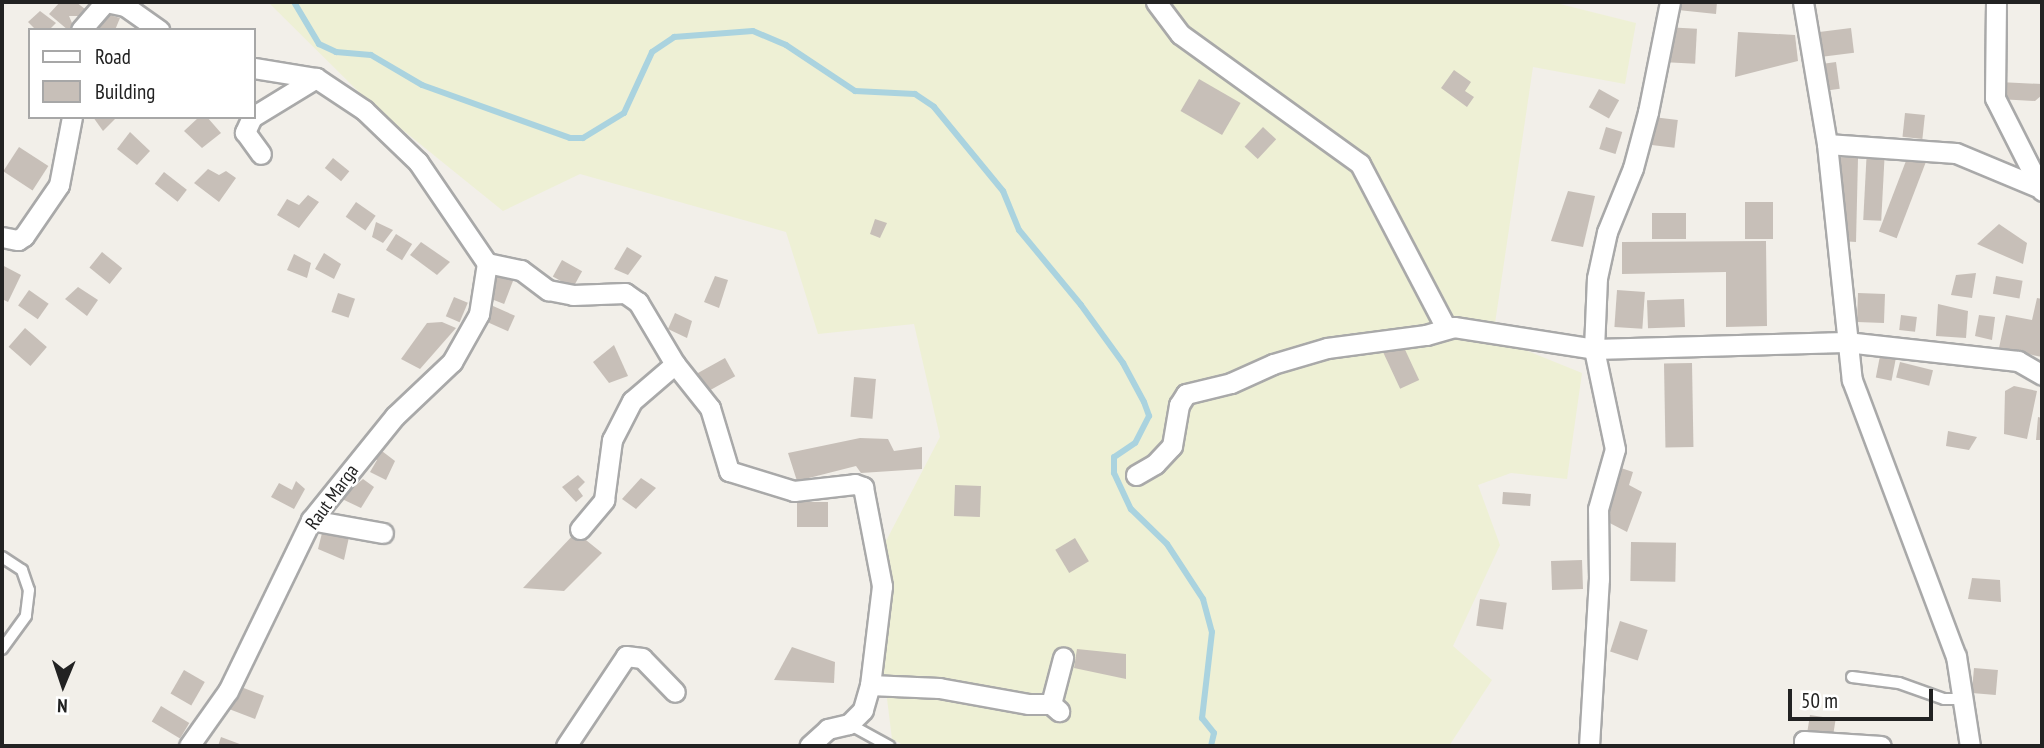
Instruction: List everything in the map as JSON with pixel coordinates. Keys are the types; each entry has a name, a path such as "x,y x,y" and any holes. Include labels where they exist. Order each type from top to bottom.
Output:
{"street":[{"path":"83,28 106,2 125,6 156,28"},
{"path":"1156,2 1180,34 1360,164 1446,328"},
{"path":"1589,746 1599,579 1598,509 1615,449 1594,349 1598,278 1607,232 1633,168 1670,2"},
{"path":"1803,2 1827,144 1846,342 1858,401 1944,621 1965,699 1970,746"},
{"path":"1996,2 1995,98 2021,142 2041,190"},
{"path":"256,68 316,78 395,137 418,162 486,263 521,270 548,290 573,295 625,293 638,302 675,364 710,408 729,471 794,491 855,484 863,487 882,586 870,685 863,710 849,724 828,729 809,746"},
{"path":"256,115 316,78"},
{"path":"2,237 18,240 24,236 59,185 72,119"},
{"path":"252,119 245,132 261,154"},
{"path":"1827,144 1955,153 2041,190"},
{"name":"Raut Marga","path":"189,746 228,691 312,520 395,416 452,362 479,314 486,263"},
{"path":"1136,475 1155,464 1172,446 1179,405 1186,394 1231,383 1273,364 1327,348 1426,335 1446,328 1461,327 1594,349 1846,342 2018,360 2042,375"},
{"path":"580,529 604,500 612,440 632,401 675,364"},
{"path":"312,520 383,533"},
{"path":"566,746 626,656 642,658 675,692"},
{"path":"870,685 939,688 1055,708 1063,658"},
{"path":"1804,746 1804,741 1881,746"}],"lane":[{"path":"2,557 22,570 29,590 26,616 2,649"},
{"path":"1853,677 1899,683 1944,699 1965,699"},
{"path":"849,724 890,746"}],"green space":[{"path":"268,2 1552,2 1636,23 1625,84 1533,67 1493,337 1582,373 1567,479 1511,473 1478,485 1500,545 1453,646 1492,680 1449,746 905,746 892,739 871,570 940,437 914,324 818,334 786,232 580,174 503,211 373,106"}],"building":[{"path":"60,2 76,2 85,9 86,16 69,16 74,28 66,28 49,14"},
{"path":"1679,2 1717,2 1716,14 1678,10"},
{"path":"40,11 56,23 51,28 34,28 28,22"},
{"path":"103,13 120,18 116,28 95,28"},
{"path":"1664,27 1697,29 1695,64 1662,62"},
{"path":"1851,28 1854,53 1818,57 1815,32"},
{"path":"1738,32 1795,35 1798,61 1735,77"},
{"path":"1836,62 1840,89 1822,91 1818,65"},
{"path":"1454,70 1471,82 1465,91 1474,97 1467,107 1441,88"},
{"path":"1199,79 1241,103 1222,135 1180,111"},
{"path":"1999,82 2042,84 2042,95 2035,101 1998,99"},
{"path":"1599,89 1619,100 1609,119 1589,107"},
{"path":"1905,113 1925,115 1922,139 1902,137"},
{"path":"1653,117 1678,120 1674,148 1650,145"},
{"path":"94,119 115,119 103,131"},
{"path":"197,119 209,119 221,133 202,148 184,131"},
{"path":"1263,127 1276,139 1258,159 1245,147"},
{"path":"1606,127 1622,132 1616,154 1599,149"},
{"path":"130,132 150,151 137,165 117,149"},
{"path":"19,147 48,166 33,190 3,171"},
{"path":"1867,148 1885,149 1881,221 1863,220"},
{"path":"1909,153 1927,160 1897,238 1879,231"},
{"path":"1839,157 1858,158 1856,242 1840,241"},
{"path":"333,158 349,171 341,181 325,168"},
{"path":"208,169 219,175 226,171 236,178 219,202 194,183"},
{"path":"164,172 187,190 178,202 155,184"},
{"path":"1568,191 1595,196 1583,247 1551,241"},
{"path":"308,195 319,202 299,228 277,215 287,199 299,205"},
{"path":"356,202 376,216 365,231 346,217"},
{"path":"1745,202 1773,202 1773,239 1745,239"},
{"path":"1652,213 1686,213 1686,239 1652,239"},
{"path":"875,219 887,223 880,238 870,234"},
{"path":"376,222 393,230 383,243 372,237"},
{"path":"1999,224 2027,243 2023,264 1977,244"},
{"path":"396,234 412,244 402,260 386,250"},
{"path":"1766,241 1767,326 1726,327 1726,272 1622,274 1622,242"},
{"path":"421,242 450,262 437,275 410,255"},
{"path":"627,247 642,256 628,275 614,269"},
{"path":"102,252 122,268 110,284 89,268"},
{"path":"324,253 341,264 334,279 315,269"},
{"path":"294,254 311,263 307,278 287,270"},
{"path":"562,260 582,271 573,288 553,277"},
{"path":"2,265 21,275 8,302 2,299"},
{"path":"494,269 515,277 504,304 484,296"},
{"path":"1976,273 1972,298 1951,295 1956,275"},
{"path":"715,276 728,280 719,308 704,302"},
{"path":"1996,276 2023,281 2019,298 1993,294"},
{"path":"78,287 98,300 87,316 65,299"},
{"path":"29,290 49,304 38,319 18,306"},
{"path":"1617,290 1645,292 1642,329 1614,327"},
{"path":"338,293 355,299 349,318 331,312"},
{"path":"1858,293 1885,294 1884,323 1857,322"},
{"path":"454,297 468,303 460,322 446,316"},
{"path":"2037,298 2042,299 2042,357 1999,348 2006,315 2032,320"},
{"path":"1684,299 1685,327 1648,328 1647,300"},
{"path":"1938,304 1968,311 1966,338 1936,336"},
{"path":"493,306 515,316 508,331 486,322"},
{"path":"675,313 692,321 687,338 668,329"},
{"path":"1901,315 1917,317 1915,332 1899,330"},
{"path":"1979,315 1995,317 1992,340 1975,336"},
{"path":"442,322 456,328 420,369 401,359 427,323"},
{"path":"25,328 47,347 30,366 9,347"},
{"path":"1401,341 1419,380 1400,389 1382,350"},
{"path":"614,345 628,376 609,383 593,362"},
{"path":"1880,356 1896,359 1892,381 1876,378"},
{"path":"725,358 735,376 706,392 696,374"},
{"path":"1900,362 1933,370 1929,386 1896,378"},
{"path":"1664,363 1692,363 1693,447 1665,447"},
{"path":"854,377 876,379 872,419 851,417"},
{"path":"2014,386 2037,391 2027,439 2004,434 2005,391"},
{"path":"2038,417 2042,418 2042,440 2036,440"},
{"path":"1948,431 1977,437 1969,450 1946,446"},
{"path":"860,438 888,439 894,451 922,447 922,469 861,473 856,466 797,481 788,453"},
{"path":"374,445 395,461 386,480 370,472 377,460 368,455"},
{"path":"1615,466 1633,472 1629,485 1642,492 1627,532 1602,519"},
{"path":"578,475 585,482 578,489 583,496 576,502 562,487"},
{"path":"641,478 656,488 636,509 622,499"},
{"path":"363,479 374,487 361,508 340,498"},
{"path":"296,481 305,489 294,509 271,497 279,483 292,490"},
{"path":"955,485 981,486 980,517 954,516"},
{"path":"1503,492 1531,494 1530,506 1502,504"},
{"path":"797,502 828,502 828,527 797,527"},
{"path":"576,532 602,553 564,591 523,588"},
{"path":"322,533 349,537 344,560 318,549"},
{"path":"1075,538 1089,561 1069,573 1055,550"},
{"path":"1631,542 1676,543 1675,582 1630,581"},
{"path":"1582,560 1583,589 1552,590 1551,561"},
{"path":"1972,578 2000,580 2001,602 1968,599"},
{"path":"1480,599 1507,603 1503,629 1476,626"},
{"path":"1620,621 1648,630 1638,660 1610,651"},
{"path":"792,647 835,662 834,683 774,680"},
{"path":"1077,649 1126,654 1126,679 1074,668"},
{"path":"1974,668 1998,670 1996,695 1972,693"},
{"path":"184,670 205,682 191,705 171,693"},
{"path":"236,685 264,696 255,719 227,708"},
{"path":"161,706 189,723 180,738 152,721"},
{"path":"1810,715 1836,719 1833,739 1807,735"},
{"path":"221,737 245,746 218,746"}],"waterway":[{"path":"294,2 319,44 336,52 371,55 422,85 570,138 583,138 624,113 652,52 674,37 753,31 786,45 855,91 915,94 934,107 1003,191 1019,230 1081,305 1123,363 1144,402 1149,416 1135,443 1114,457 1114,473 1131,509 1167,544 1203,599 1212,632 1202,718 1214,733 1211,746"}]}
